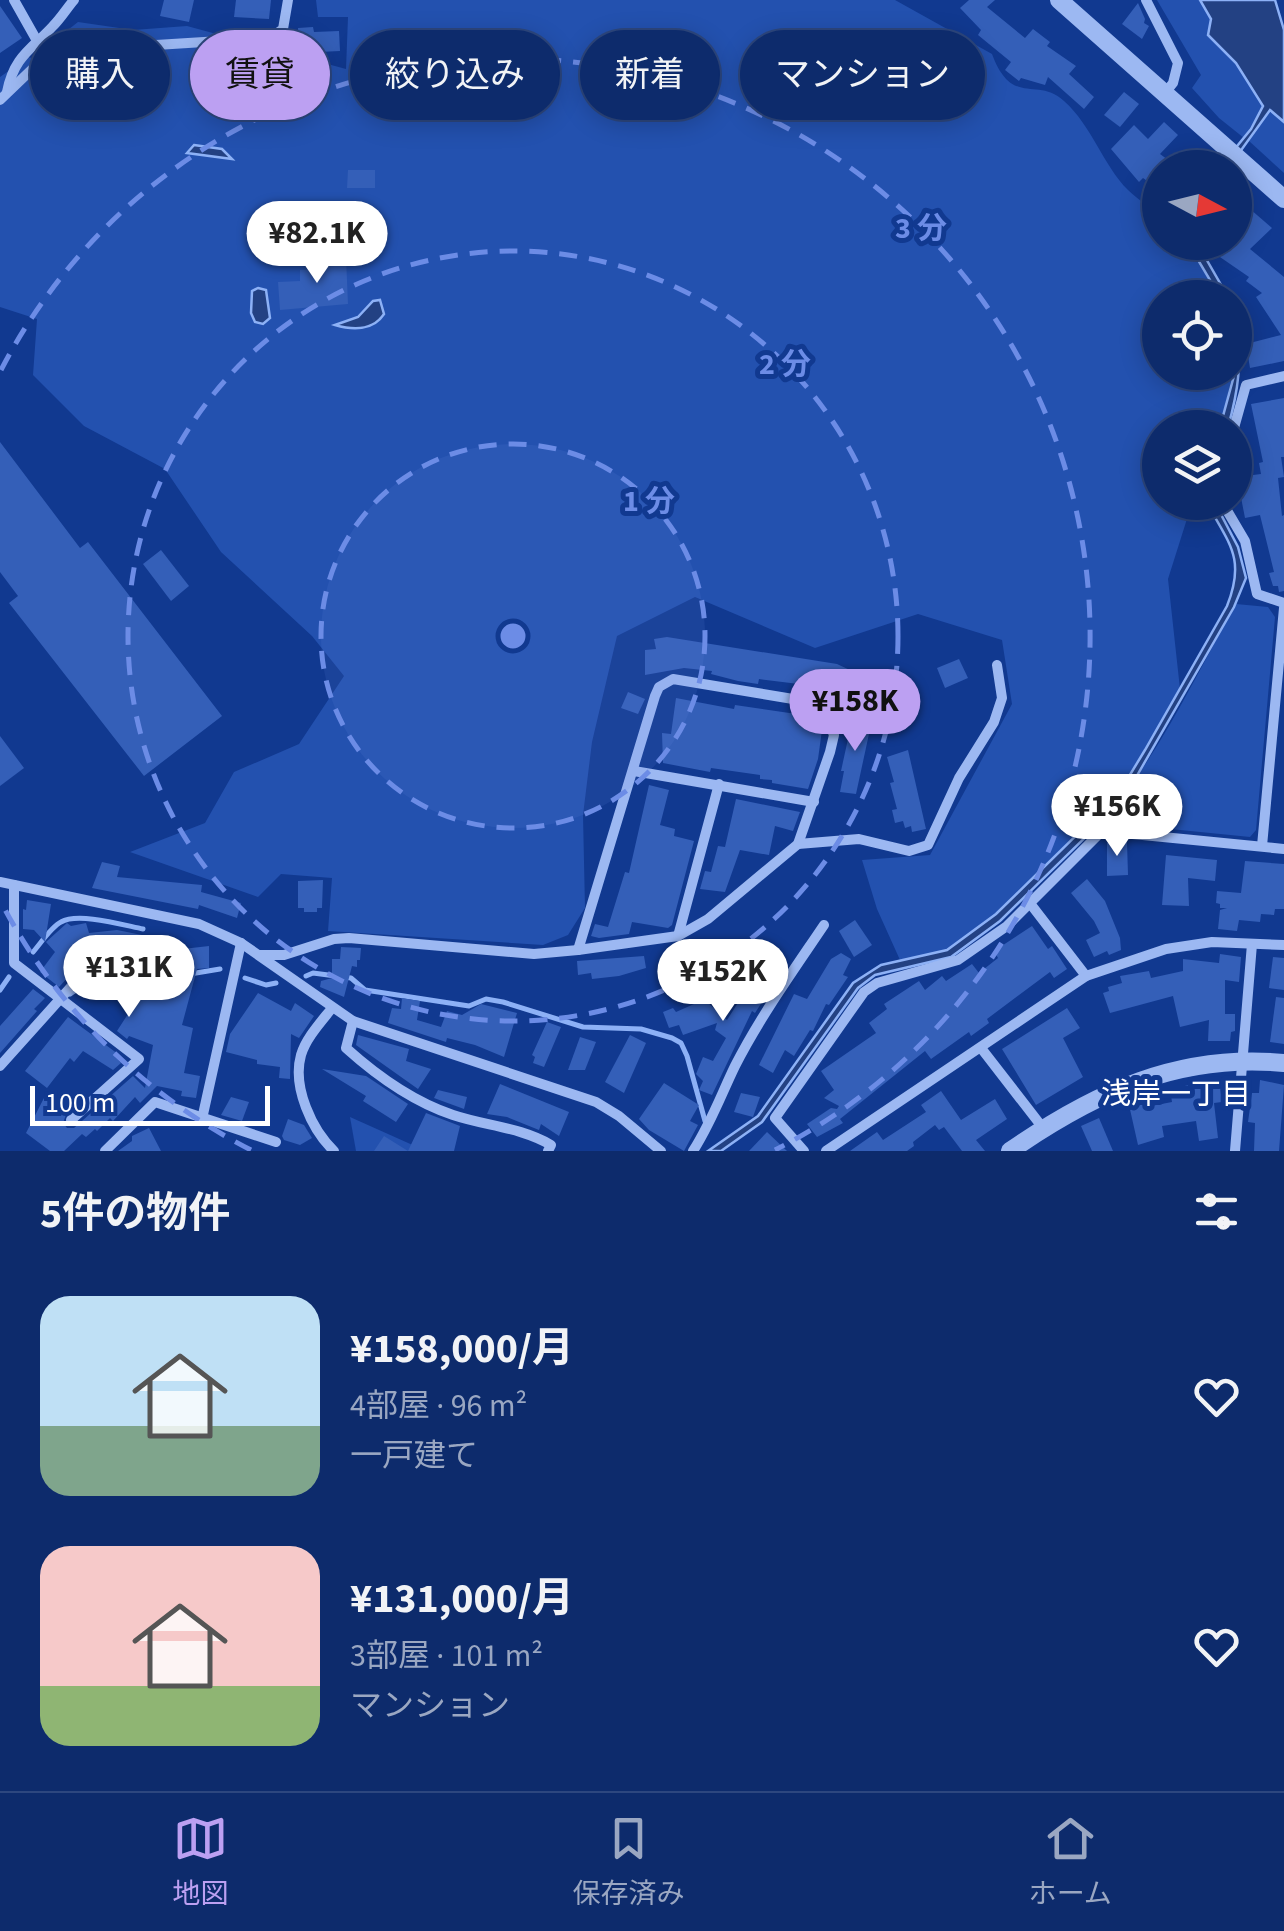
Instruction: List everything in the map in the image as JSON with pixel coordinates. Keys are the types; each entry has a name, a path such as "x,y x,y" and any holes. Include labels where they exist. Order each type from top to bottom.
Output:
{"street":[{"path":"14,0 31,30"},
{"path":"50,30 74,0"},
{"path":"2,98 49,54 76,37 97,35 156,45 270,38 283,29 288,0"},
{"path":"1059,0 1284,199"},
{"path":"1146,0 1178,63 1173,83 1165,93"},
{"path":"2,98 18,62 30,47"},
{"path":"1239,410 1246,385 1284,376"},
{"path":"1233,520 1245,541 1257,594 1284,605 1262,846"},
{"path":"798,844 859,839 909,851 928,845 958,778 994,722 1002,698 998,665"},
{"path":"259,955 284,955 349,938 534,954 578,950 678,936 708,919 798,844 834,735 824,712 804,702 673,679 666,681 655,696 578,950"},
{"path":"634,771 814,802"},
{"path":"678,936 720,784"},
{"path":"804,1151 774,1118 864,992 877,983 958,960 1008,926 1102,832 1284,848"},
{"path":"0,882 180,918 241,943 353,1020 596,1102 620,1116 661,1151"},
{"path":"14,884 14,963 139,1059 71,1120"},
{"path":"1029,902 1086,976"},
{"path":"694,1151 716,1115 735,1066 824,925"},
{"path":"826,1151 1086,976 1166,950 1212,942 1284,945"},
{"path":"202,1119 241,943"},
{"path":"1235,1151 1252,944"},
{"path":"0,1066 78,979 100,969"},
{"path":"332,1008 300,1058 305,1102 315,1128 334,1151"},
{"path":"353,1020 346,1048 388,1080 428,1106 534,1135 551,1144 548,1151"},
{"path":"981,1048 1043,1128"},
{"path":"1010,1151 1096,1097 1138,1081 1182,1068 1242,1058 1284,1062"},
{"path":"105,1151 155,1102 276,1142"}],"shaded area":[{"path":"316,0 895,0 949,30 740,30 740,120 985,120 985,50 992,54 1008,81 1054,94 1064,101 1119,180 1142,201 1142,260 1198,260 1210,280 1142,280 1142,390 1229,390 1224,410 1142,410 1142,520 1187,520 1168,579 1180,689 1122,788 996,914 947,950 900,960 877,909 862,860 930,855 1012,704 1002,640 918,614 815,648 695,597 617,636 592,742 583,815 585,908 568,935 543,945 328,931 332,878 281,874 258,897 130,852 205,823 234,772 299,744 344,676 312,636 221,552 165,469 84,426 33,375 37,319 0,307 0,77 10,70 18,55 30,58 30,120 170,120 170,30 133,30 187,26 202,30 190,30 190,120 330,120 330,65 346,69 348,17 318,17"},
{"path":"1157,0 1200,0 1211,19 1208,36 1236,63 1263,107 1244,138 1192,88 1201,75"},
{"path":"1200,0 1275,0 1284,30 1284,122 1270,110 1241,150 1234,150 1263,106 1236,63 1208,35 1211,19"},
{"path":"78,22 133,30 68,30"},
{"path":"1270,110 1284,122 1284,173 1249,141"},
{"path":"194,145 222,149 232,159 187,153"},
{"path":"1198,260 1207,260 1218,280 1210,280"},
{"path":"266,290 270,318 263,324 255,322 251,313 252,291"},
{"path":"380,300 384,314 374,324 355,328 335,325 358,317 373,301"},
{"path":"1230,390 1237,390 1232,410 1225,410"},
{"path":"1216,520 1224,520 1238,547 1246,578 1234,607 1127,793 1000,921 951,957 875,975 858,988 762,1122 721,1151 708,1151 758,1116 853,983 881,965 947,950 996,914 1122,788 1227,606 1235,575 1228,541"},
{"path":"1236,604 1268,607 1275,617 1256,830 1250,837 1101,822 1158,745"},
{"path":"350,1117 426,1151 356,1151"}],"building":[{"path":"164,0 194,0 189,22 160,16"},
{"path":"236,0 271,0 269,19 234,17"},
{"path":"969,0 995,0 987,7 1025,38 1033,29 1050,42 1047,46 1076,66 1069,74 1094,97 1084,109 1048,77 1045,85 1021,78 1019,81 1005,70 1011,62 985,41 985,30 960,8"},
{"path":"1138,3 1144,23 1149,26 1142,39 1122,24"},
{"path":"0,6 22,38 0,53"},
{"path":"330,31 339,31 340,51 330,51"},
{"path":"1124,92 1139,104 1120,127 1104,115"},
{"path":"1164,122 1178,135 1164,150 1142,150 1139,182 1111,149 1134,125 1148,139"},
{"path":"348,170 375,170 375,188 347,188"},
{"path":"1252,211 1272,228 1252,247"},
{"path":"1252,251 1284,277 1284,361 1252,368 1252,342 1281,335 1256,297 1262,293 1252,286 1252,280 1247,280 1249,277 1224,260 1252,260"},
{"path":"315,256 346,257 348,304 280,310 278,282 300,281 300,270 316,269"},
{"path":"1284,398 1284,477 1278,478 1284,515 1284,591 1279,592 1269,573 1274,572 1260,515 1252,517 1252,475 1261,474 1259,463 1263,462 1251,404"},
{"path":"0,442 80,548 88,542 222,716 144,776 9,603 18,596 0,572"},
{"path":"161,550 189,586 171,601 143,564"},
{"path":"667,637 837,664 852,671 856,698 814,690 815,686 759,679 758,684 738,681 711,674 712,671 684,668 645,675 645,650 656,649 654,639"},
{"path":"959,659 968,678 945,688 937,668"},
{"path":"628,692 645,699 638,714 621,708"},
{"path":"676,698 734,709 735,705 810,716 810,722 820,724 822,730 808,789 772,783 760,779 760,775 711,768 710,772 663,763 662,733 671,734"},
{"path":"853,716 872,720 856,794 840,792"},
{"path":"0,736 24,768 0,786"},
{"path":"908,750 926,829 912,832 911,826 905,828 903,821 895,823 892,810 897,809 890,783 894,782 887,757"},
{"path":"649,785 669,790 660,825 675,829 674,836 694,841 672,925 668,928 632,922 629,934 591,936 595,924 608,927 625,872 629,873"},
{"path":"736,799 800,812 793,831 775,826 769,855 740,850 725,892 700,889 705,871 711,872 718,846 725,847"},
{"path":"1127,842 1128,875 1107,876 1107,843"},
{"path":"1166,855 1217,860 1215,881 1188,878 1189,906 1162,905"},
{"path":"1245,861 1284,864 1284,909 1275,909 1274,915 1261,914 1260,922 1239,920 1237,931 1218,929 1220,910 1227,908 1216,903 1217,891 1241,893"},
{"path":"102,862 120,866 117,877 202,885 201,892 241,903 237,918 199,905 198,909 92,888"},
{"path":"1087,879 1105,901 1120,938 1121,950 1109,955 1107,951 1094,957 1086,940 1100,933 1071,893"},
{"path":"323,880 322,908 304,912 304,908 298,908 298,881"},
{"path":"27,900 51,904 45,942 34,930 23,929"},
{"path":"855,920 872,945 854,957 839,931"},
{"path":"67,923 86,923 89,933 117,930 147,936 148,953 209,946 209,968 197,969 182,1025 193,1028 184,1073 200,1076 196,1098 157,1086 140,1103 135,1097 113,1121 110,1118 97,1131 86,1137 82,1134 64,1151 50,1151 26,1133 45,1096 67,1112 63,1123 74,1128 133,1076 145,1088 153,1045 129,1036 127,1039 117,1031 137,1000 121,992 137,960 93,960 59,987 40,972 55,952 46,942"},
{"path":"1032,926 1067,969 1054,978 1050,972 987,1019 989,1023 971,1036 969,1032 931,1059 925,1051 840,1119 843,1123 817,1137 807,1124 839,1106 824,1098 834,1090 821,1071 876,1033 869,1023 887,1009 884,1004 919,981 925,990 942,976 946,981 972,964 979,973 998,958 994,951"},
{"path":"341,947 361,948 344,997 320,987 321,981 332,978 332,959 340,959"},
{"path":"841,953 851,959 843,975 848,977 826,1004 813,1031 794,1056 785,1050 773,1073 759,1065 794,994 807,999 831,959"},
{"path":"1220,954 1241,957 1239,982 1225,980 1225,1014 1235,1014 1235,1031 1231,1032 1230,1041 1208,1041 1209,1020 1180,1027 1173,996 1110,1013 1103,993 1122,983 1120,976 1149,971 1151,978 1183,971 1183,959 1219,963"},
{"path":"644,956 646,968 619,976 592,979 591,973 578,975 577,961"},
{"path":"1273,957 1284,958 1284,990 1269,988"},
{"path":"774,962 786,965 755,1013 752,1011 712,1095 699,1090 703,1081 696,1074 703,1057 713,1061 726,1038 715,1030 717,1023 683,1035 679,1025 669,1028 663,1012 673,1008 676,1012 694,1004 695,999 707,998 727,1020 750,984 759,974 765,978"},
{"path":"33,989 45,998 0,1053 0,1026"},
{"path":"258,993 291,1011 295,1003 314,1016 299,1038 291,1034 290,1079 279,1078 280,1067 257,1064 257,1060 226,1052 230,1034"},
{"path":"1276,997 1284,998 1284,1044 1270,1042"},
{"path":"402,998 420,1001 417,1020 441,1027 447,1011 462,1015 481,1004 517,1013 504,1057 475,1045 447,1038 446,1042 388,1023 392,1008 401,1009"},
{"path":"1067,1008 1080,1028 1063,1038 1083,1077 1036,1105 1002,1049"},
{"path":"68,1017 118,1054 115,1057 121,1063 113,1070 83,1051 74,1062 70,1058 47,1088 25,1071"},
{"path":"547,1022 561,1027 544,1067 533,1063 532,1055"},
{"path":"358,1035 409,1049 406,1061 431,1069 418,1089 356,1045"},
{"path":"630,1035 646,1043 624,1093 605,1082"},
{"path":"580,1037 596,1042 585,1070 568,1070"},
{"path":"322,1069 366,1076 408,1104 396,1122 363,1101 366,1096"},
{"path":"1219,1079 1222,1102 1214,1103 1218,1138 1199,1141 1196,1121 1162,1126 1164,1137 1138,1145 1129,1105 1144,1100 1146,1107 1172,1102 1170,1089"},
{"path":"1260,1080 1284,1085 1279,1151 1254,1151 1255,1123 1248,1122 1252,1093 1259,1093"},
{"path":"664,1083 699,1105 690,1121 698,1125 684,1151 649,1130 639,1119"},
{"path":"500,1084 569,1112 559,1136 541,1124 539,1130 507,1117 487,1114"},
{"path":"438,1090 467,1097 464,1109 434,1098"},
{"path":"941,1091 961,1120 995,1099 1007,1119 976,1140 985,1151 962,1151 944,1127 939,1130 935,1125 907,1151 850,1151 877,1132 883,1140 926,1112 921,1105"},
{"path":"741,1093 760,1097 753,1117 734,1112"},
{"path":"231,1097 249,1102 242,1121 221,1115"},
{"path":"426,1113 460,1126 454,1151 408,1151"},
{"path":"1099,1118 1113,1151 1092,1151 1081,1126"},
{"path":"288,1119 304,1125 312,1138 300,1145 284,1140"},
{"path":"149,1128 161,1151 118,1151 132,1141 132,1136"},
{"path":"767,1132 787,1151 749,1151"},
{"path":"384,1136 408,1151 374,1151"}],"waterway":[{"path":"33,952 54,928 69,919 101,920 143,929"},
{"path":"190,974 220,969"},
{"path":"70,994 108,973 135,975"},
{"path":"306,976 313,973 351,978 365,990 469,1006 486,999 583,1027 641,1029 672,1038 681,1043 687,1056 705,1121"},
{"path":"0,990 9,977"},
{"path":"245,978 266,985 276,983"}],"district":[{"name":"浅岸一丁目","path":"1176,1094"}]}
